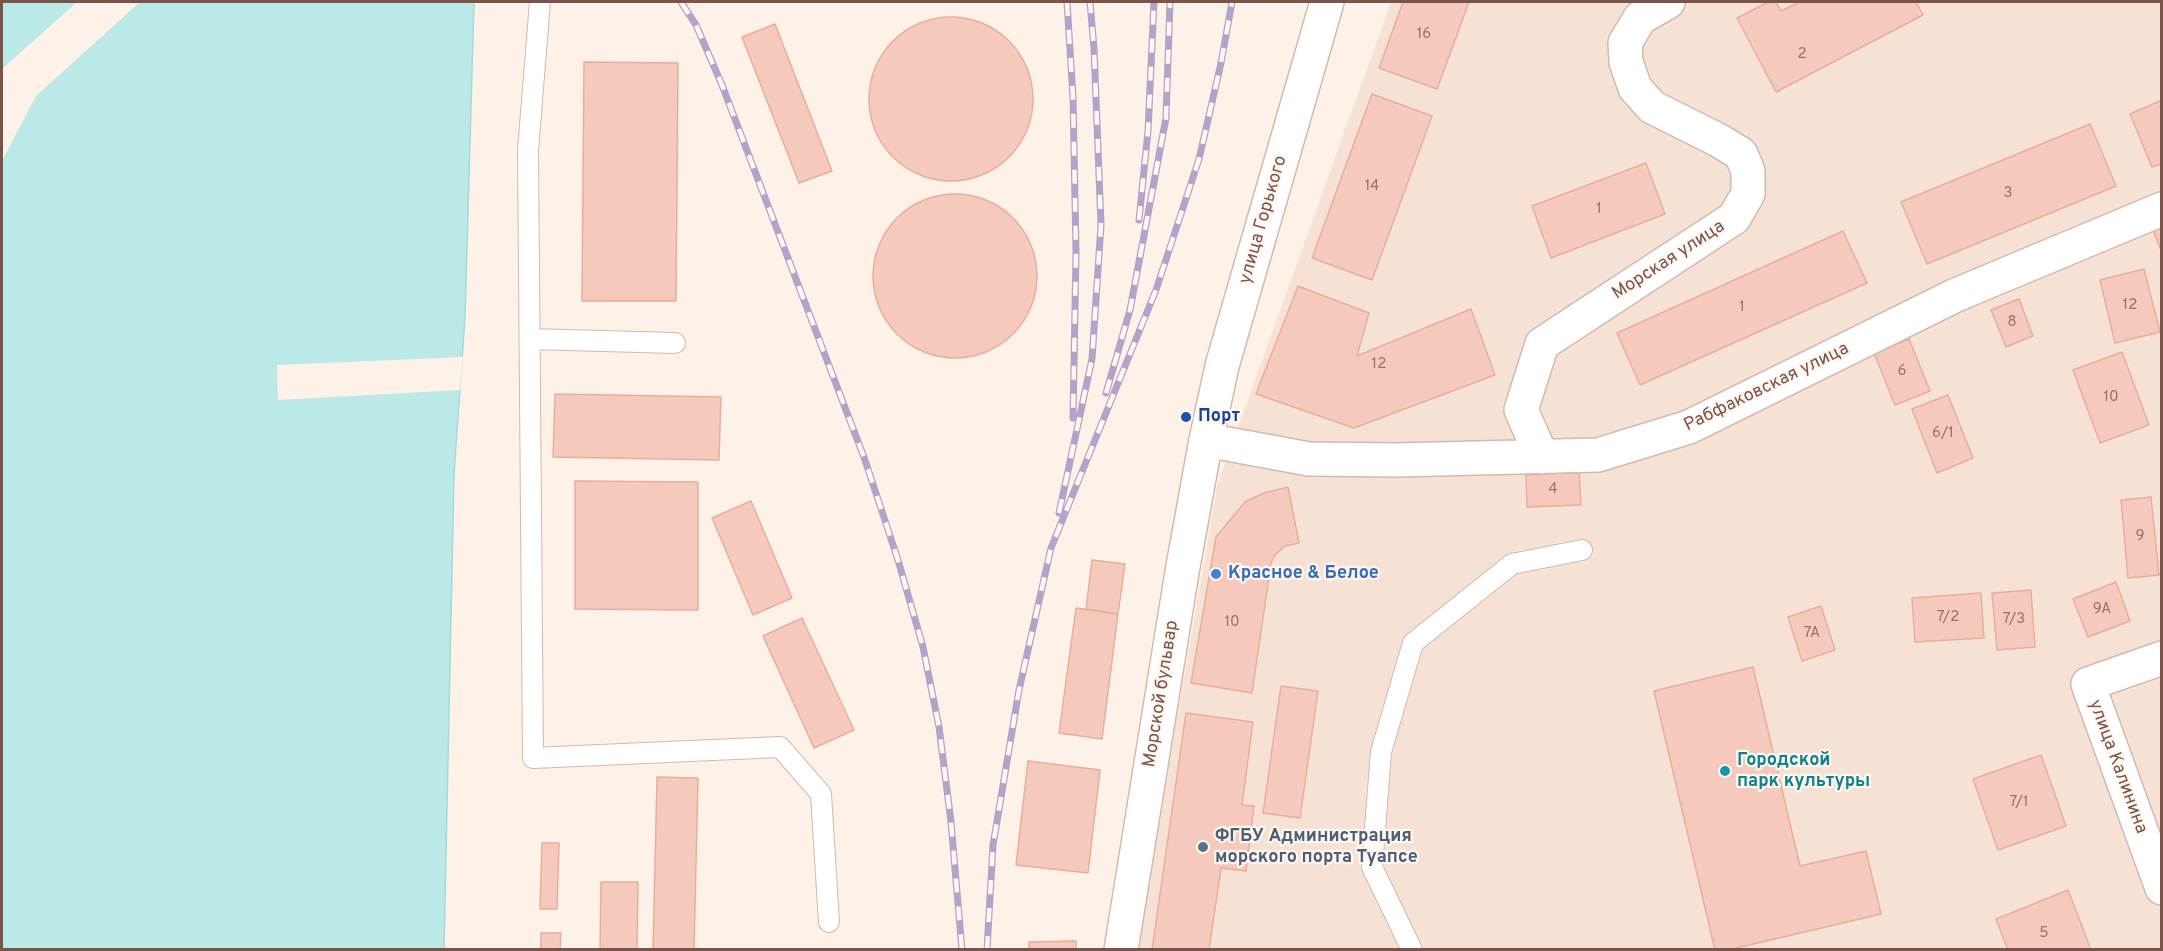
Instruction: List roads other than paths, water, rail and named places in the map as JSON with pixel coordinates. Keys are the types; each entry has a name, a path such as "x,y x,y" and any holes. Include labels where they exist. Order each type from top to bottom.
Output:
{"street":[{"name":"улица Горького","path":"1206,440 1222,366 1328,2"},
{"name":"Морская улица","path":"1542,457 1521,410 1542,344 1734,218 1748,194 1748,171 1741,154 1652,107 1635,88 1626,62 1625,43 1640,18 1668,2"},
{"name":"Рабфаковская улица","path":"1206,440 1309,459 1396,460 1598,455 1689,427 1956,295 2162,209"},
{"name":"Морской бульвар","path":"1121,950 1182,572 1206,440"},
{"name":"улица Калинина","path":"2162,658 2088,684 2162,888"}],"lane":[{"path":"540,2 528,150 533,758 780,747 820,794 829,922"},
{"path":"530,339 675,343"},
{"path":"1413,950 1372,867 1380,752 1413,643 1512,564 1582,550"}],"water":[{"path":"2,2 474,2 465,317 454,474 444,949 2,950"}],"railway":[{"path":"681,2 696,25 722,85 865,460 898,560 923,647 939,727 951,822 962,950"},
{"path":"1067,2 1073,97 1076,252 1073,418"},
{"path":"1059,513 1092,359 1101,225 1090,2"},
{"path":"1139,220 1148,131 1154,2"},
{"path":"1106,393 1130,310 1166,118 1170,2"},
{"path":"987,950 993,845 1019,690 1051,548 1156,290 1199,159 1232,2"}],"place":[{"name":"Порт","path":"1186,417"},
{"name":"Красное & Белое","path":"1216,574"},
{"name":"Городской парк культуры","path":"1725,771"},
{"name":"ФГБУ Администрация морского порта Туапсе","path":"1203,847"}]}
